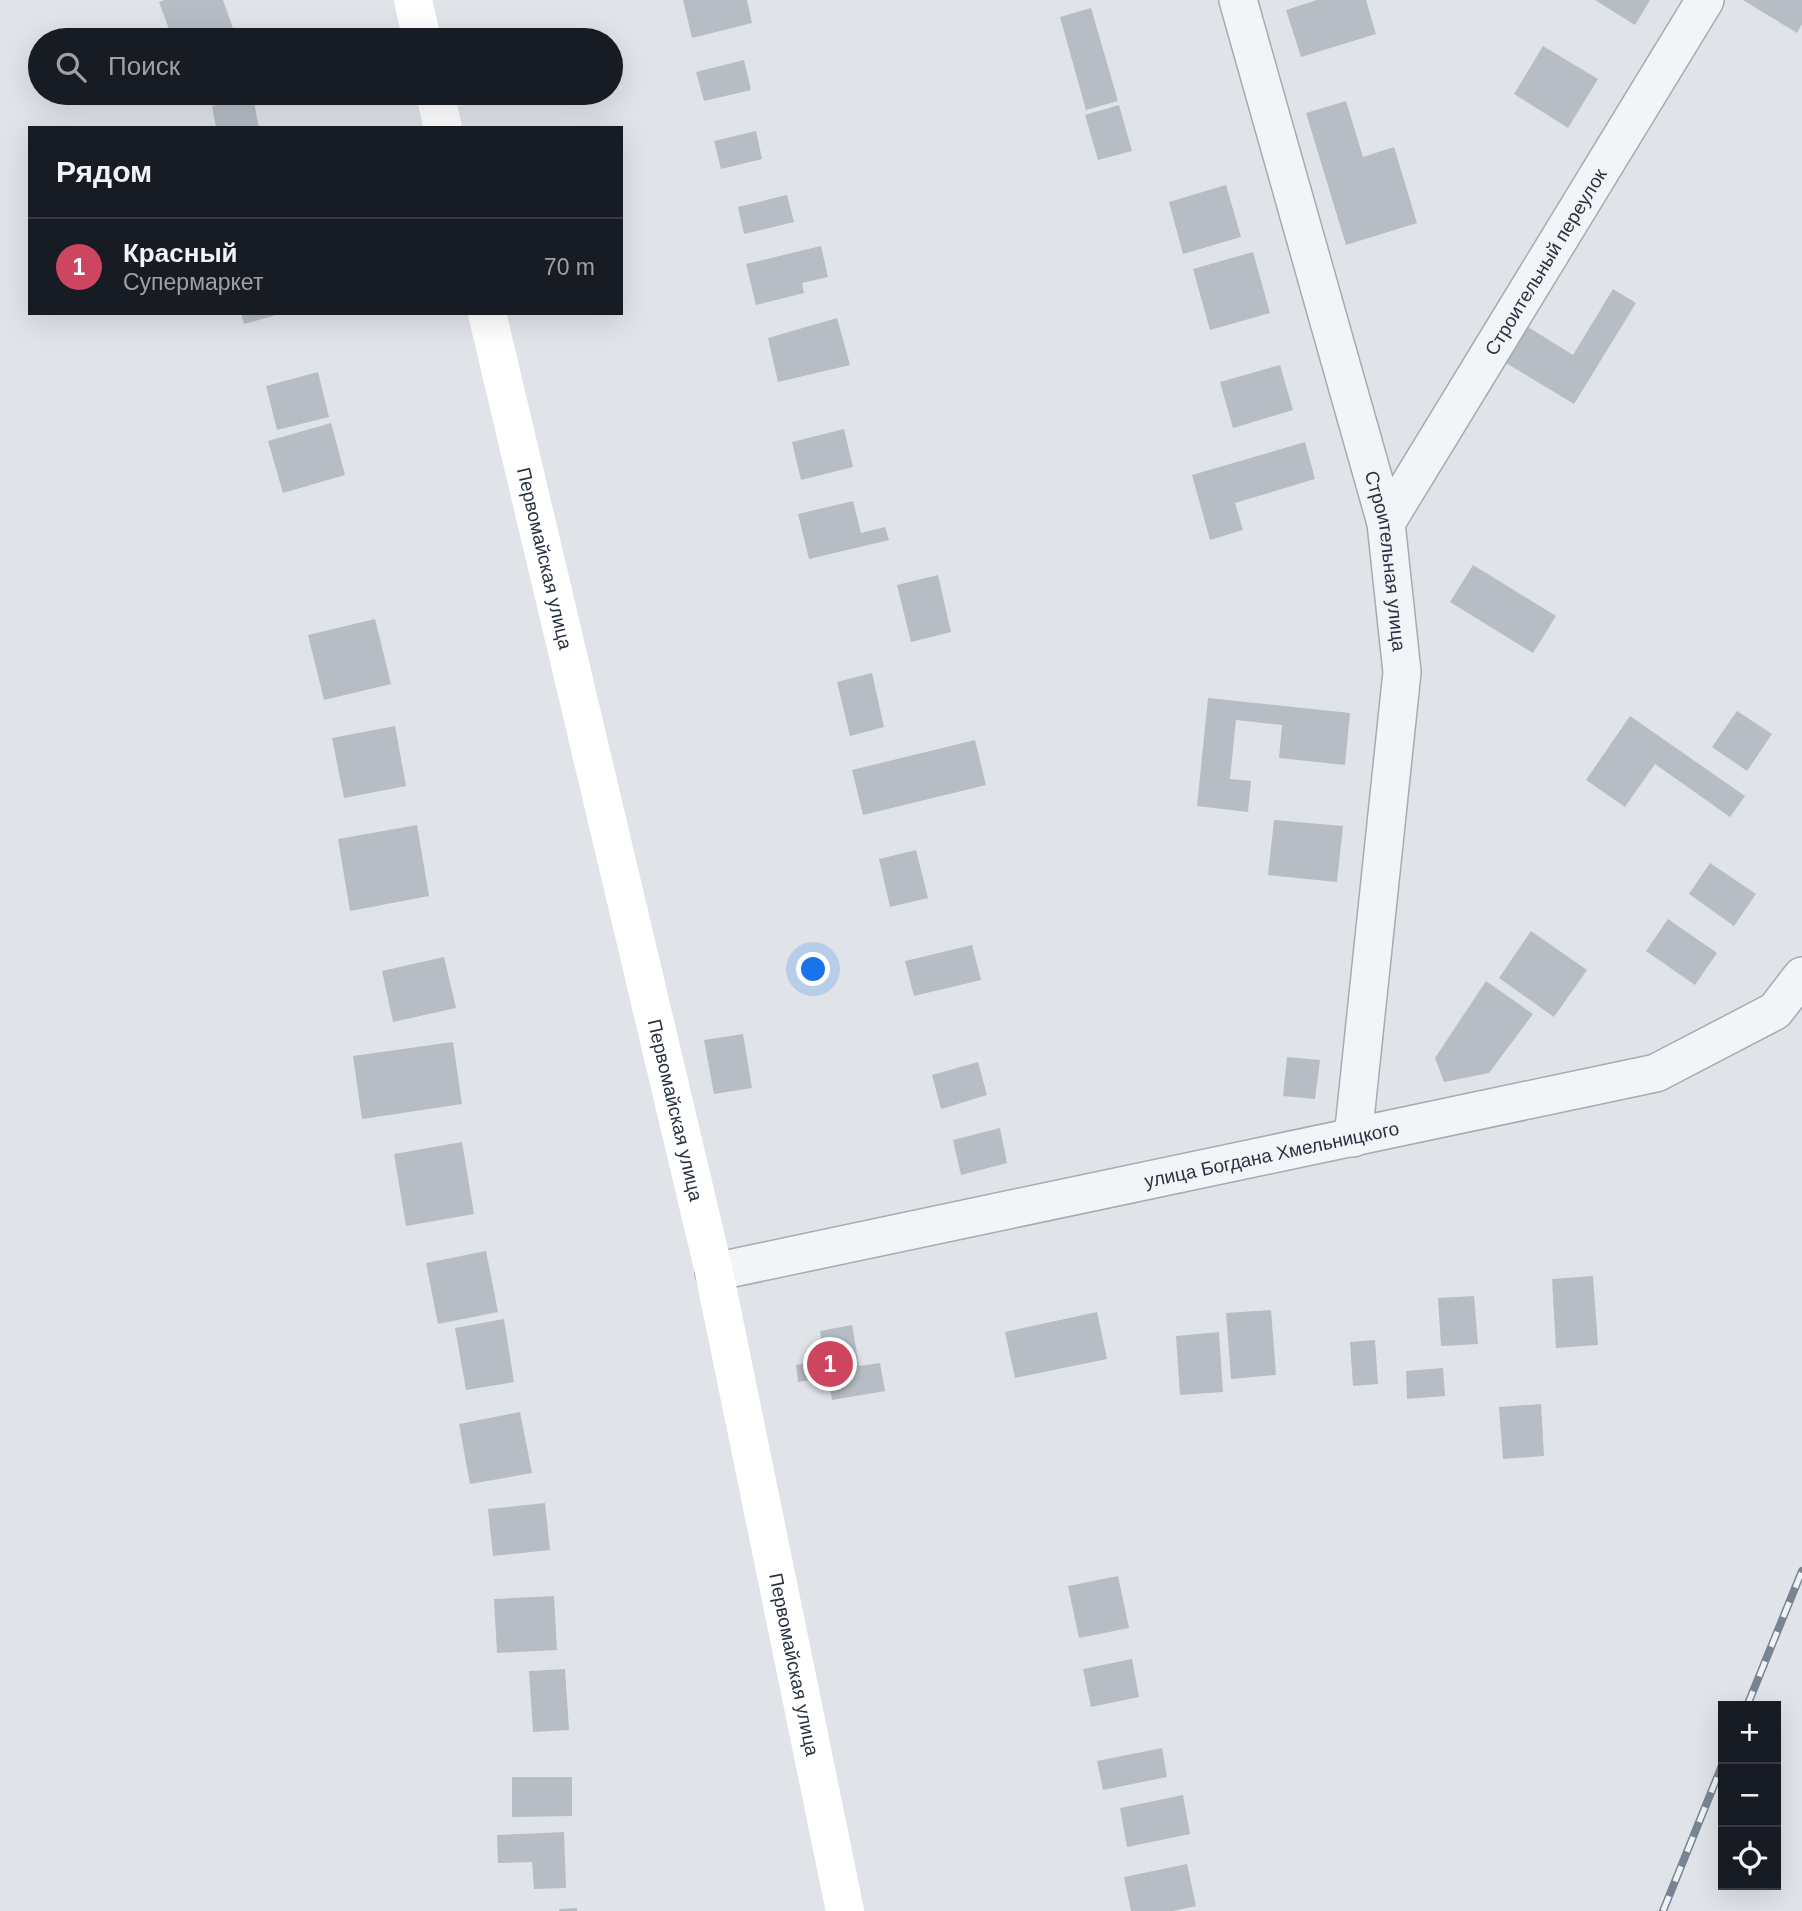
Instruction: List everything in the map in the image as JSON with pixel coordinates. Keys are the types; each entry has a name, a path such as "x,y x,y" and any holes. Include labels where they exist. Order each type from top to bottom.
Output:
{"main road":[{"path":"413,0 419,28"},
{"path":"438,105 443,126"},
{"name":"Первомайская улица","path":"487,315 714,1272 845,1911"}],"street":[{"name":"Строительная улица","path":"1238,0 1386,523 1402,671 1353,1138"},
{"name":"Строительный переулок","path":"1386,523 1705,0"},
{"name":"улица Богдана Хмельницкого","path":"714,1272 1656,1073 1774,1011 1802,976"}],"building":[{"path":"223,0 233,28 169,28 159,2"},
{"path":"683,0 747,0 752,23 692,38"},
{"path":"1317,0 1366,0 1376,34 1301,57 1286,10"},
{"path":"1595,0 1650,0 1635,25"},
{"path":"1743,0 1802,0 1802,24 1797,33"},
{"path":"1091,8 1118,101 1086,110 1060,17"},
{"path":"1543,46 1598,79 1568,128 1514,94"},
{"path":"744,60 751,90 704,101 696,72"},
{"path":"1346,101 1363,157 1394,147 1417,223 1346,245 1306,113"},
{"path":"255,105 259,126 216,126 212,106"},
{"path":"1119,105 1132,151 1098,160 1085,115"},
{"path":"756,131 762,159 721,169 714,141"},
{"path":"1226,185 1241,237 1183,254 1169,202"},
{"path":"787,195 794,222 744,234 738,207"},
{"path":"821,246 828,277 802,283 804,293 756,305 746,264"},
{"path":"1253,252 1270,313 1210,330 1193,269"},
{"path":"1613,289 1636,303 1574,404 1506,363 1528,327 1573,355"},
{"path":"242,315 276,315 244,324"},
{"path":"837,318 850,365 778,382 768,338"},
{"path":"1280,365 1293,410 1233,428 1220,382"},
{"path":"318,372 329,417 277,430 266,386"},
{"path":"331,423 345,475 283,493 268,441"},
{"path":"844,429 853,467 801,480 792,442"},
{"path":"1305,442 1315,479 1235,503 1243,530 1210,540 1192,475"},
{"path":"853,501 861,533 885,527 889,540 809,559 798,514"},
{"path":"1473,565 1556,616 1533,653 1450,602"},
{"path":"938,575 951,632 911,642 897,585"},
{"path":"375,619 391,684 324,700 308,635"},
{"path":"872,673 884,727 850,736 837,682"},
{"path":"1208,698 1350,713 1345,765 1279,758 1282,725 1236,720 1230,779 1251,781 1248,812 1197,806"},
{"path":"1737,711 1772,734 1747,771 1712,747"},
{"path":"1630,716 1745,796 1730,817 1655,764 1625,807 1586,780"},
{"path":"395,726 406,786 344,798 332,738"},
{"path":"975,740 986,785 863,815 852,770"},
{"path":"1274,820 1343,826 1337,882 1268,875"},
{"path":"417,825 429,896 350,911 338,839"},
{"path":"916,850 928,898 890,907 879,859"},
{"path":"1710,863 1756,894 1734,926 1689,894"},
{"path":"1668,919 1717,953 1695,985 1646,951"},
{"path":"1531,931 1587,970 1554,1017 1499,978"},
{"path":"972,945 981,980 914,996 905,961"},
{"path":"444,957 456,1008 393,1022 382,971"},
{"path":"1486,981 1533,1014 1489,1073 1444,1082 1435,1058"},
{"path":"743,1034 752,1088 714,1094 704,1040"},
{"path":"453,1042 462,1104 362,1119 353,1056"},
{"path":"1287,1057 1320,1060 1315,1099 1283,1096"},
{"path":"978,1062 987,1095 941,1109 932,1075"},
{"path":"1000,1128 1007,1163 961,1175 953,1140"},
{"path":"462,1142 474,1214 406,1226 394,1154"},
{"path":"486,1251 498,1312 438,1324 426,1263"},
{"path":"1593,1276 1598,1345 1556,1348 1552,1279"},
{"path":"1474,1296 1478,1344 1441,1346 1438,1298"},
{"path":"1271,1310 1276,1375 1231,1379 1226,1313"},
{"path":"1097,1312 1107,1359 1015,1378 1005,1332"},
{"path":"504,1319 514,1382 466,1390 455,1328"},
{"path":"852,1325 859,1366 880,1363 885,1391 832,1400 828,1377 798,1382 796,1365 824,1359 820,1331"},
{"path":"1219,1332 1223,1392 1180,1395 1176,1336"},
{"path":"1375,1340 1378,1384 1353,1386 1350,1342"},
{"path":"1443,1368 1445,1396 1407,1399 1406,1371"},
{"path":"1541,1404 1544,1456 1503,1459 1499,1407"},
{"path":"520,1412 532,1473 470,1484 459,1424"},
{"path":"545,1503 550,1550 493,1556 488,1509"},
{"path":"1118,1576 1129,1628 1079,1638 1068,1586"},
{"path":"554,1596 557,1650 497,1653 494,1599"},
{"path":"1132,1659 1139,1697 1091,1707 1083,1669"},
{"path":"565,1669 569,1730 533,1732 529,1671"},
{"path":"1162,1748 1167,1777 1103,1790 1097,1761"},
{"path":"512,1777 572,1777 572,1816 512,1817"},
{"path":"1183,1795 1190,1834 1127,1847 1120,1808"},
{"path":"564,1832 566,1888 534,1889 532,1862 498,1863 497,1835"},
{"path":"1187,1864 1196,1906 1173,1911 1131,1911 1124,1877"},
{"path":"577,1908 577,1911 559,1911 559,1909"}],"railway":[{"path":"1749,1701 1802,1571"},
{"path":"1663,1911 1723,1764"}],"place":[{"name":"Красный","path":"830,1364"}]}
